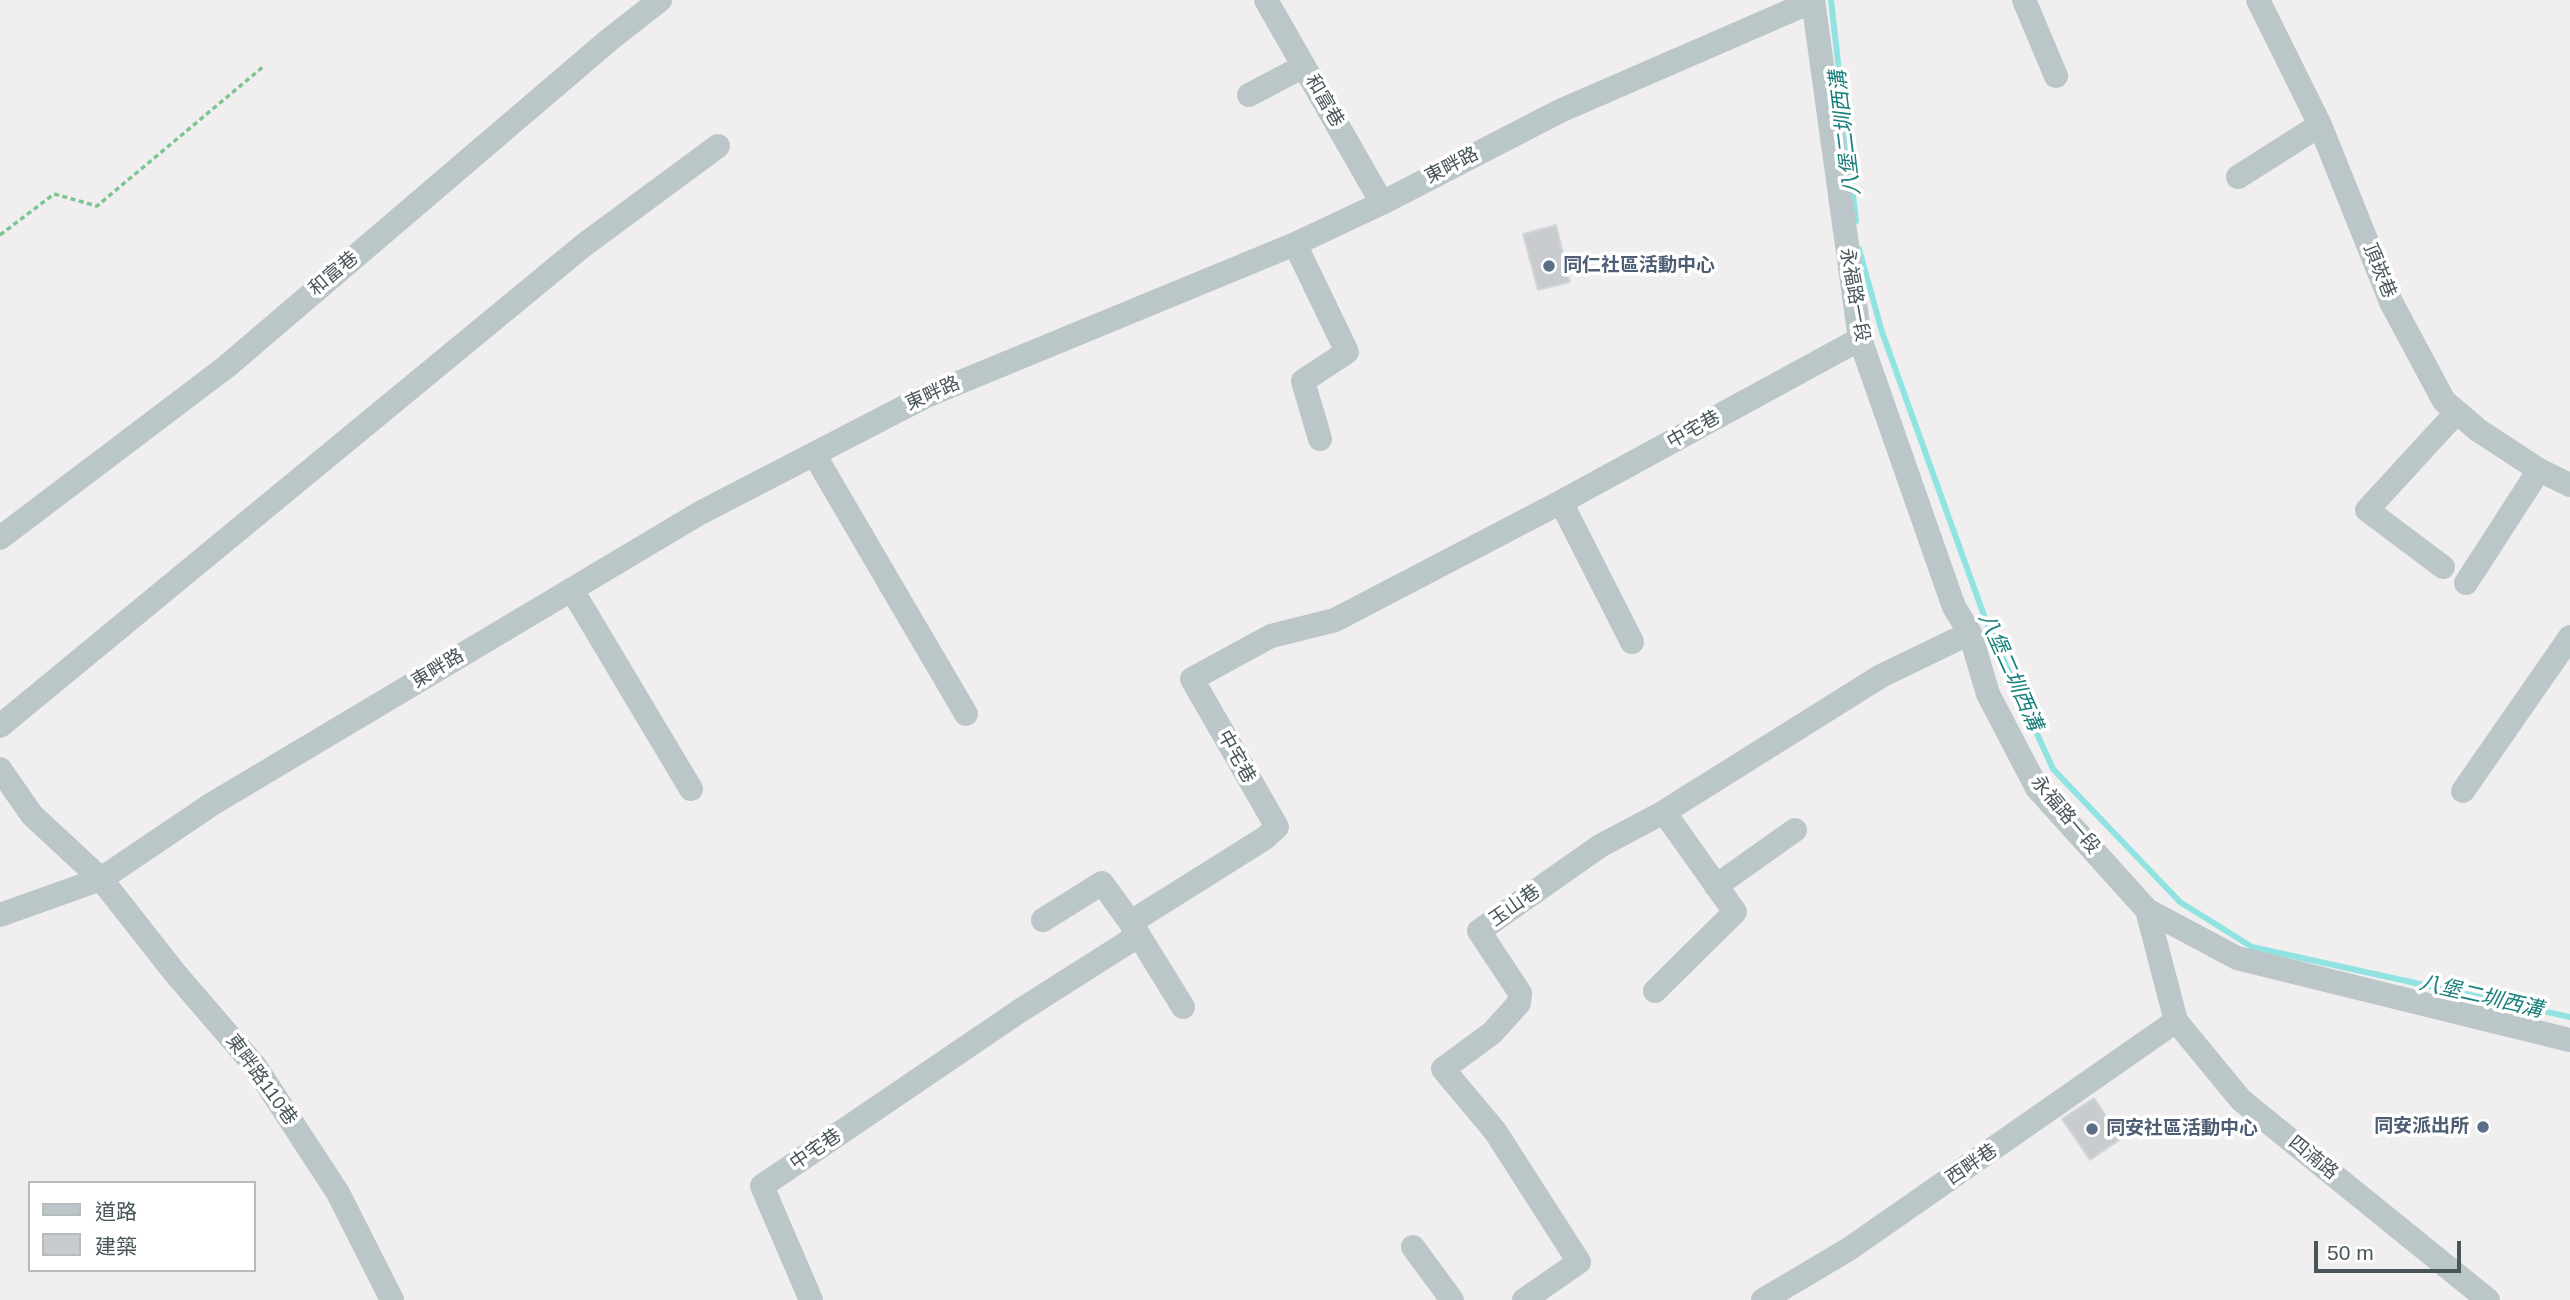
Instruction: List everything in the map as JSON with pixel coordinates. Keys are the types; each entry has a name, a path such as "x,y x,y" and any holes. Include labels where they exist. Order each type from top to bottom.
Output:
{"street":[{"name":"和富巷","path":"0,538 226,367 598,49 660,0"},
{"name":"和富巷","path":"1266,0 1382,203"},
{"path":"2024,0 2056,76"},
{"name":"頂崁巷","path":"2258,0 2320,125 2391,302 2445,401 2478,430 2539,470 2570,485"},
{"name":"東畔路","path":"0,915 101,880 212,804 700,513 924,397 1295,244 1382,203 1560,111 1814,1"},
{"name":"永福路一段","path":"1814,1 1860,339 1954,607 1970,634 1988,694 2037,788 2147,909 2237,958 2570,1040"},
{"path":"1249,95 1304,66"},
{"path":"2238,177 2320,125"},
{"path":"0,726 584,245 718,146"},
{"path":"1295,244 1347,352 1303,381 1320,439"},
{"name":"中宅巷","path":"811,1300 762,1186 919,1082 1021,1010 1133,939 1136,919 1254,845 1277,827 1192,679 1271,636 1335,620 1561,502 1860,339"},
{"path":"2443,567 2367,510 2457,412"},
{"path":"814,454 966,714"},
{"path":"2466,583 2539,470"},
{"path":"1561,502 1632,642"},
{"path":"572,590 691,789"},
{"name":"玉山巷","path":"1524,1300 1578,1262 1495,1131 1443,1069 1492,1033 1519,1003 1520,993 1479,931 1600,846 1664,812 1881,676 1970,634"},
{"path":"2463,791 2570,637"},
{"path":"0,769 32,815 101,880"},
{"path":"1655,990 1735,912 1664,812"},
{"path":"1716,886 1794,830"},
{"name":"東畔路110巷","path":"101,880 175,973 255,1066 338,1193 392,1300"},
{"path":"1043,920 1102,883 1133,926 1184,1007"},
{"name":"四湳路","path":"2147,909 2176,1021 2241,1100 2488,1300"},
{"name":"西畔巷","path":"1763,1300 1849,1249 2176,1021"},
{"path":"1413,1247 1452,1300"}],"path":[{"path":"0,235 54,194 97,206 264,66"}],"building":[{"name":"同仁社區活動中心","path":"1556,225 1570,282 1538,290 1523,234"},
{"name":"同安社區活動中心","path":"2094,1098 2121,1139 2090,1160 2062,1119"}],"waterway":[{"name":"八堡二圳西溝","path":"1831,0 1856,221"},
{"name":"八堡二圳西溝","path":"1859,249 1882,332 1986,621 2053,769 2180,902 2252,947 2570,1017"}],"place":[{"name":"同仁社區活動中心","path":"1549,266"},
{"name":"同安派出所","path":"2483,1127"},
{"name":"同安社區活動中心","path":"2092,1129"}]}
